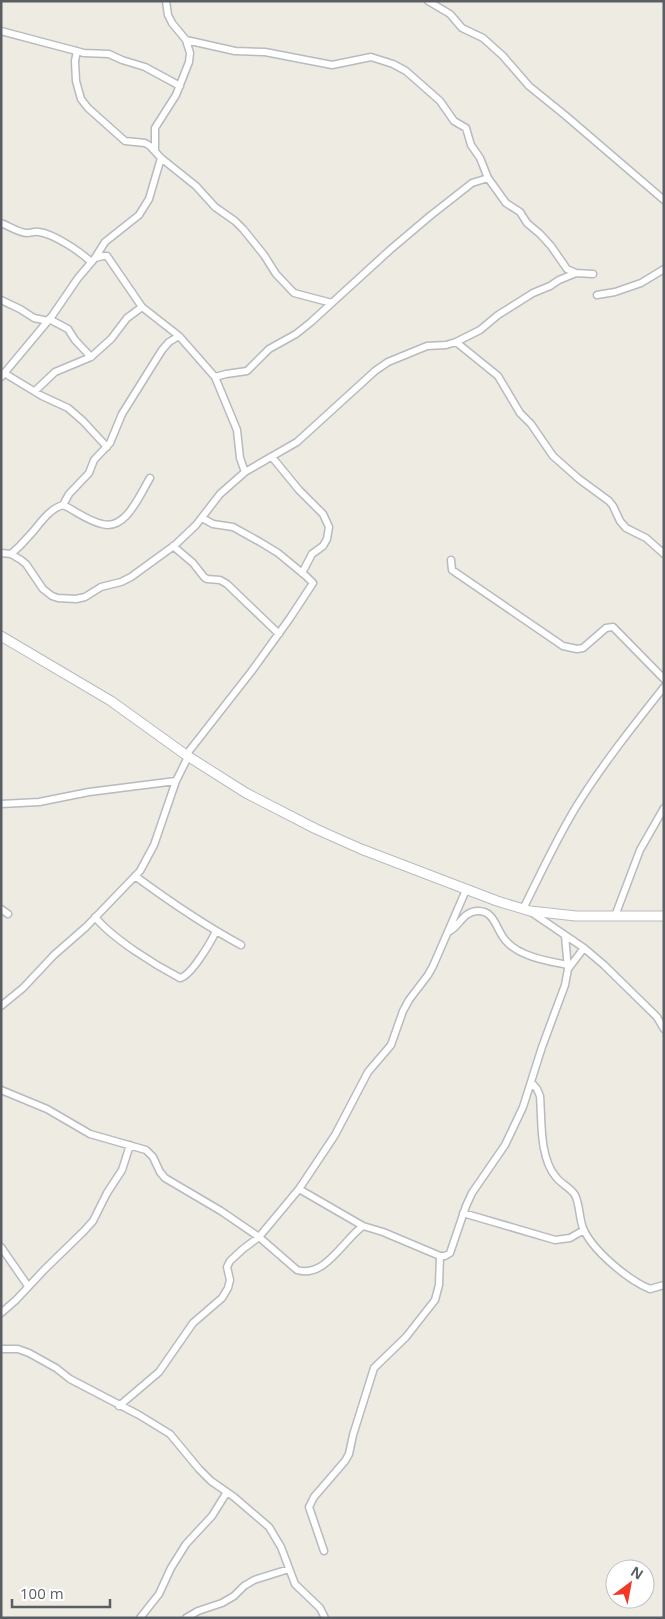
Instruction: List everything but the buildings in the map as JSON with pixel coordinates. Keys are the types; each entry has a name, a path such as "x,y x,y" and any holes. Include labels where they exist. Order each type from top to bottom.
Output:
{"street":[{"path":"155,150 155,128 180,86 190,54 186,40 168,15 166,1"},
{"path":"428,1 450,14 462,28 484,38 503,56 529,86 664,200"},
{"path":"1,31 89,54 109,54 145,67 180,86"},
{"path":"186,40 235,51 264,52 332,65 371,57 402,68 443,104 454,121 466,128 471,146 480,158 488,178 506,203 520,212 527,223 551,246 568,269 576,273 593,274"},
{"path":"77,51 75,61 76,81 81,99 88,108 120,137 129,142 148,144 216,207 235,221 264,255 276,274 294,293 332,303"},
{"path":"107,447 68,408 3,375 48,320 110,237 139,215 149,199 161,158"},
{"path":"215,377 247,371 269,349 296,334 311,322 430,216 472,183 488,178"},
{"path":"1,223 21,232 47,234 93,260"},
{"path":"93,260 107,256 142,307 179,336 215,377 237,430 240,458 245,472"},
{"path":"597,295 615,292 641,282 664,269"},
{"path":"1,553 11,554 26,564 47,593 58,598 76,599 85,597 101,587 121,582 173,546 188,533 220,494 245,472 297,442 375,371 388,362 427,346 446,345 456,342 485,328 498,315 533,293 576,273"},
{"path":"1,300 34,318 48,320 68,330 91,357"},
{"path":"35,391 55,372 91,357 111,339 127,318 142,307"},
{"path":"63,505 69,494 89,473 94,460 110,443 122,414 157,358 169,342 179,336"},
{"path":"456,342 498,376 520,413 531,424 553,456 609,502 626,528 646,538 664,554"},
{"path":"272,457 299,490 323,514 329,527 327,539 323,546 312,554 302,573"},
{"path":"11,554 28,539 56,507 63,505 101,524 113,525 120,522 150,478"},
{"path":"1,1006 23,988 54,955 95,918 135,876 149,858 176,781 187,756 279,634 312,585 312,581 278,553 237,529 213,524 202,518"},
{"path":"173,546 193,563 204,577 220,580 227,584 279,634"},
{"path":"452,560 452,570 563,646 577,649 583,648 606,628 613,626 664,679"},
{"path":"1,636 111,701 187,756 246,793 316,829 361,849 466,890 527,910 576,916 664,916"},
{"path":"527,910 554,846 577,807 604,765 664,687"},
{"path":"1,804 39,802 89,792 176,781"},
{"path":"615,916 642,845 664,808"},
{"path":"135,876 216,932 241,945"},
{"path":"119,1406 158,1372 192,1323 222,1298 229,1284 228,1267 230,1261 259,1238 299,1189 335,1135 368,1072 391,1045 403,1011 428,975 449,932 466,890"},
{"path":"1,909 8,914"},
{"path":"527,910 584,948 657,1017 664,1029"},
{"path":"449,932 465,916 476,911 481,912 492,917 503,938 517,950 568,967"},
{"path":"95,918 155,964 180,978 185,977 200,959 216,932"},
{"path":"299,1189 363,1226 383,1232 440,1256 450,1253 463,1212 472,1193 508,1139 523,1106 566,984 568,967 565,936"},
{"path":"568,967 584,948"},
{"path":"530,1082 538,1089 540,1096 542,1138 545,1154 556,1177 575,1196 584,1230 608,1259 627,1275 650,1288 664,1285"},
{"path":"1,1090 47,1109 90,1134 130,1145 150,1153 156,1161 160,1172 171,1183 221,1211 259,1238 292,1267 304,1272 312,1270 335,1256 357,1230 363,1226"},
{"path":"1,1313 16,1300 92,1221 122,1170 130,1145"},
{"path":"463,1212 555,1240 570,1238 584,1230"},
{"path":"1,1247 28,1286"},
{"path":"324,1551 309,1507 310,1502 349,1454 374,1368 406,1337 435,1300 439,1285 440,1256"},
{"path":"1,1349 18,1349 50,1364 70,1379 146,1419 170,1434 204,1474 269,1527 281,1546 295,1584 320,1608 325,1618"},
{"path":"140,1618 159,1594 171,1568 186,1544 212,1516 227,1492"},
{"path":"186,1618 198,1611 222,1603 254,1580 289,1569"}]}
